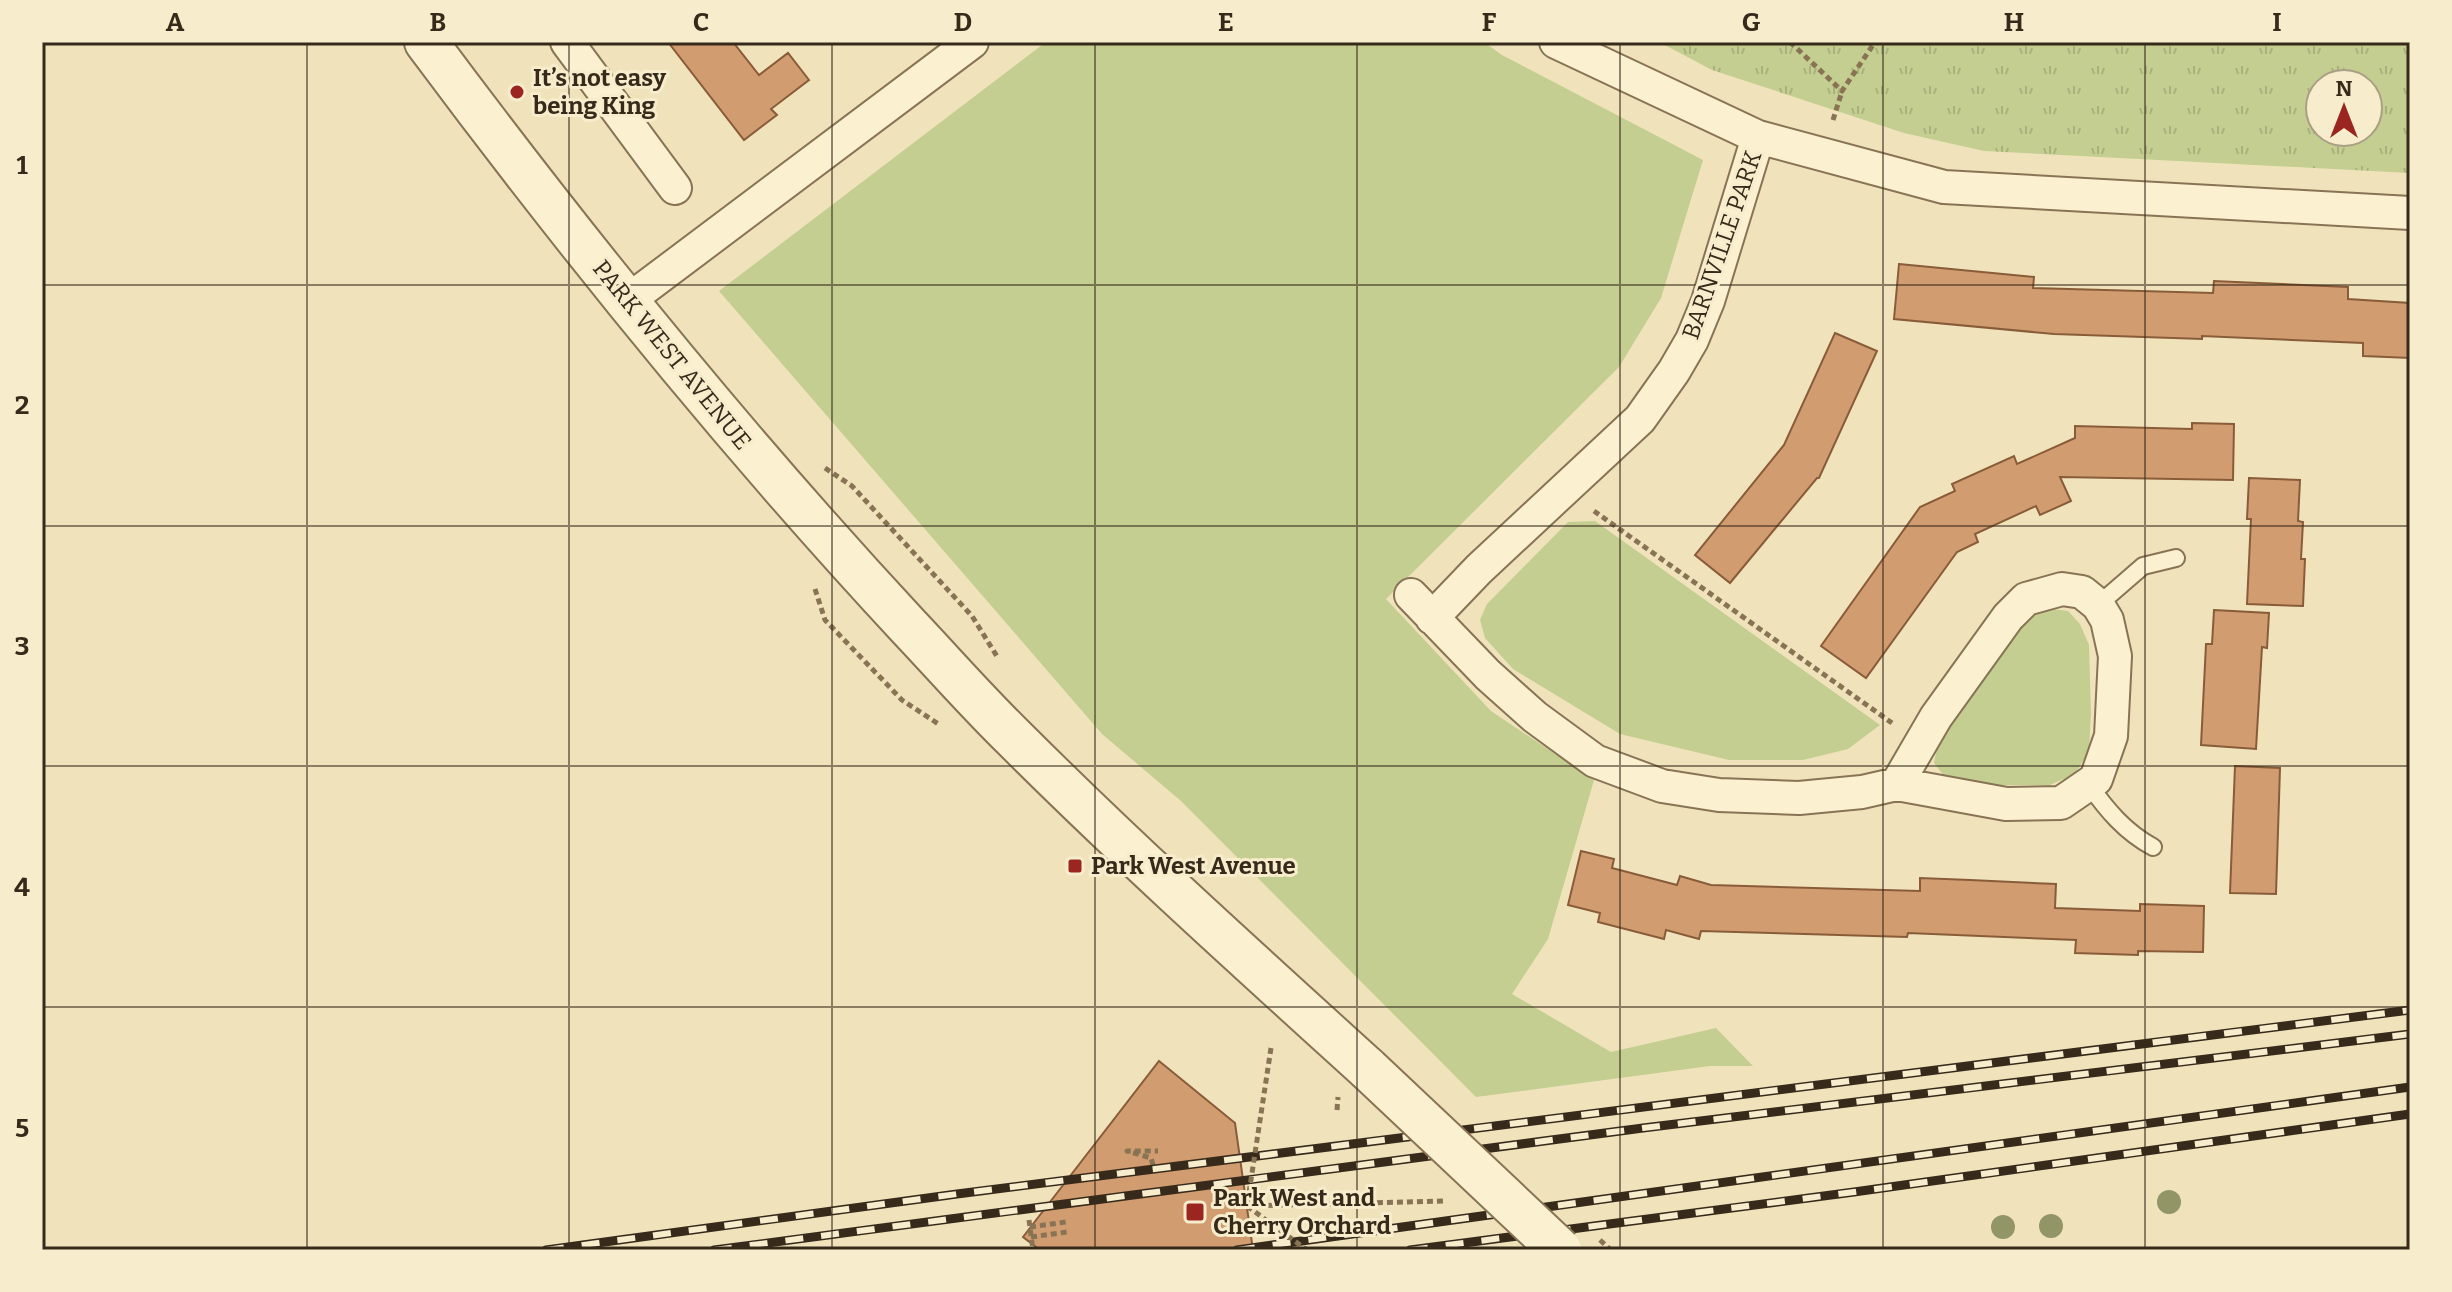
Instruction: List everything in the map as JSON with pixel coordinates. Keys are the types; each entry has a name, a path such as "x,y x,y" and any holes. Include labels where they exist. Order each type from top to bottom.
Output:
{"street":[{"name":"PARK WEST AVENUE","path":"426,42 626,302 769,473 1012,736 1135,856 1353,1082 1560,1250"},
{"path":"567,42 675,188"},
{"path":"626,302 972,42"},
{"path":"1556,42 1758,137"},
{"name":"BARNVILLE PARK","path":"2089,785 2061,803 2006,804 1897,784 1862,792 1799,798 1719,795 1662,786 1595,761 1523,707 1421,607 1479,569 1640,419 1692,340 1708,301 1758,137 1944,187 2410,213"},
{"path":"1897,784 1936,717 2008,617 2026,599 2062,589 2082,592 2098,605 2107,620 2115,656 2111,736 2096,779 2089,785"}],"lane":[{"path":"2098,605 2143,566 2176,558"},
{"path":"2089,785 2109,814 2138,839 2153,847"}],"path":[{"path":"1790,42 1842,91 1875,42"},
{"path":"852,486 972,616"},
{"path":"1563,490 1921,744"},
{"path":"825,620 902,700"},
{"path":"1247,1206 1271,1048"},
{"path":"1337,1110 1353,1082"},
{"path":"1153,1165 1151,1158 1127,1151 1158,1151"},
{"path":"1247,1206 1448,1201"},
{"path":"1247,1206 1307,1250"},
{"path":"1033,1250 1030,1224 1066,1222"},
{"path":"1031,1237 1067,1232"}],"green space":[{"path":"1046,42 1484,42 1502,55 1703,160 1661,298 1619,367 1386,599 1491,711 1594,780 1548,939 1512,994 1611,1052 1716,1028 1753,1066 1710,1066 1476,1097 1181,801 1102,734 719,291"},
{"path":"1659,42 2410,42 2410,173 1984,151 1904,133 1712,70"},
{"path":"1595,521 1880,725 1848,749 1803,760 1729,760 1620,734 1513,669 1485,638 1480,620 1487,604 1568,522"},
{"path":"2046,608 2068,611 2080,624 2089,645 2089,751 2075,774 2050,785 1967,785 1944,776 1934,763 1944,734 2030,617"}],"building":[{"path":"668,42 733,42 759,75 788,53 809,80 771,109 777,115 744,140"},
{"path":"1899,264 2034,277 2033,288 2213,293 2214,281 2348,287 2348,299 2410,303 2410,358 2363,356 2363,343 2054,334 1894,319"},
{"path":"1835,333 1877,351 1819,478 1730,583 1695,555 1784,445"},
{"path":"2192,423 2234,424 2233,480 2060,477 2071,501 2040,515 2036,506 1975,534 1978,542 1957,552 1866,678 1821,646 1920,507 1955,491 1952,484 2014,456 2017,464 2075,438 2075,426 2192,429"},
{"path":"2249,478 2300,480 2298,521 2303,522 2301,559 2305,559 2303,606 2247,604 2251,519 2247,519"},
{"path":"2214,610 2269,613 2267,648 2262,647 2256,749 2201,745 2206,644 2212,644"},
{"path":"2235,766 2280,768 2276,894 2230,893"},
{"path":"1581,851 1614,859 1612,868 1677,885 1680,876 1711,885 1920,891 1920,878 2056,884 2055,908 2140,911 2140,904 2204,906 2203,952 2138,951 2138,955 2075,953 2076,940 1908,933 1907,937 1701,931 1699,939 1666,930 1664,939 1598,922 1600,913 1568,905"},
{"path":"1159,1061 1235,1123 1253,1250 1040,1250 1023,1237"}],"railway":[{"path":"546,1250 957,1194 2410,1010"},
{"path":"714,1250 1643,1128 2410,1034"},
{"path":"1237,1250 2410,1087"},
{"path":"1410,1250 2410,1114"}],"place":[{"name":"It’s not easy being King","path":"517,92"},
{"name":"Park West Avenue","path":"1075,866"},
{"name":"Park West and Cherry Orchard","path":"1195,1212"}]}
